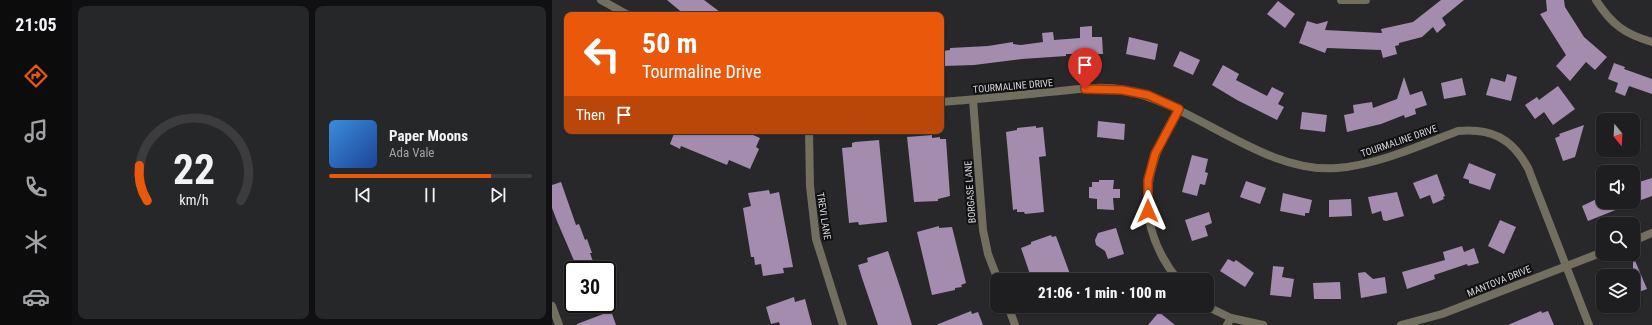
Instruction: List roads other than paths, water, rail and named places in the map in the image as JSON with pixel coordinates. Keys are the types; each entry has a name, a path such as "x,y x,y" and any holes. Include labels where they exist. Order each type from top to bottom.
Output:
{"street":[{"path":"601,0 623,12"},
{"path":"1341,0 1366,0"},
{"path":"1596,0 1606,15 1631,36 1652,42"},
{"name":"TOURMALINE DRIVE","path":"944,102 1085,89 1122,90 1148,95 1179,109 1262,152 1294,163 1312,167 1337,168 1366,164 1458,132 1474,130 1495,134 1514,147 1522,156 1589,325"},
{"name":"BORGASE LANE","path":"973,100 983,230 988,254 995,273"},
{"path":"1172,273 1165,264 1155,244 1148,211 1148,180 1155,154 1179,109"},
{"name":"TREVI LANE","path":"809,134 810,186 816,238 843,325"},
{"path":"1640,238 1652,233"},
{"name":"MANTOVA DRIVE","path":"1401,325 1442,314 1596,254"},
{"path":"552,306 559,325"},
{"path":"1214,312 1229,322 1263,325"},
{"path":"1011,313 1015,325"}]}
